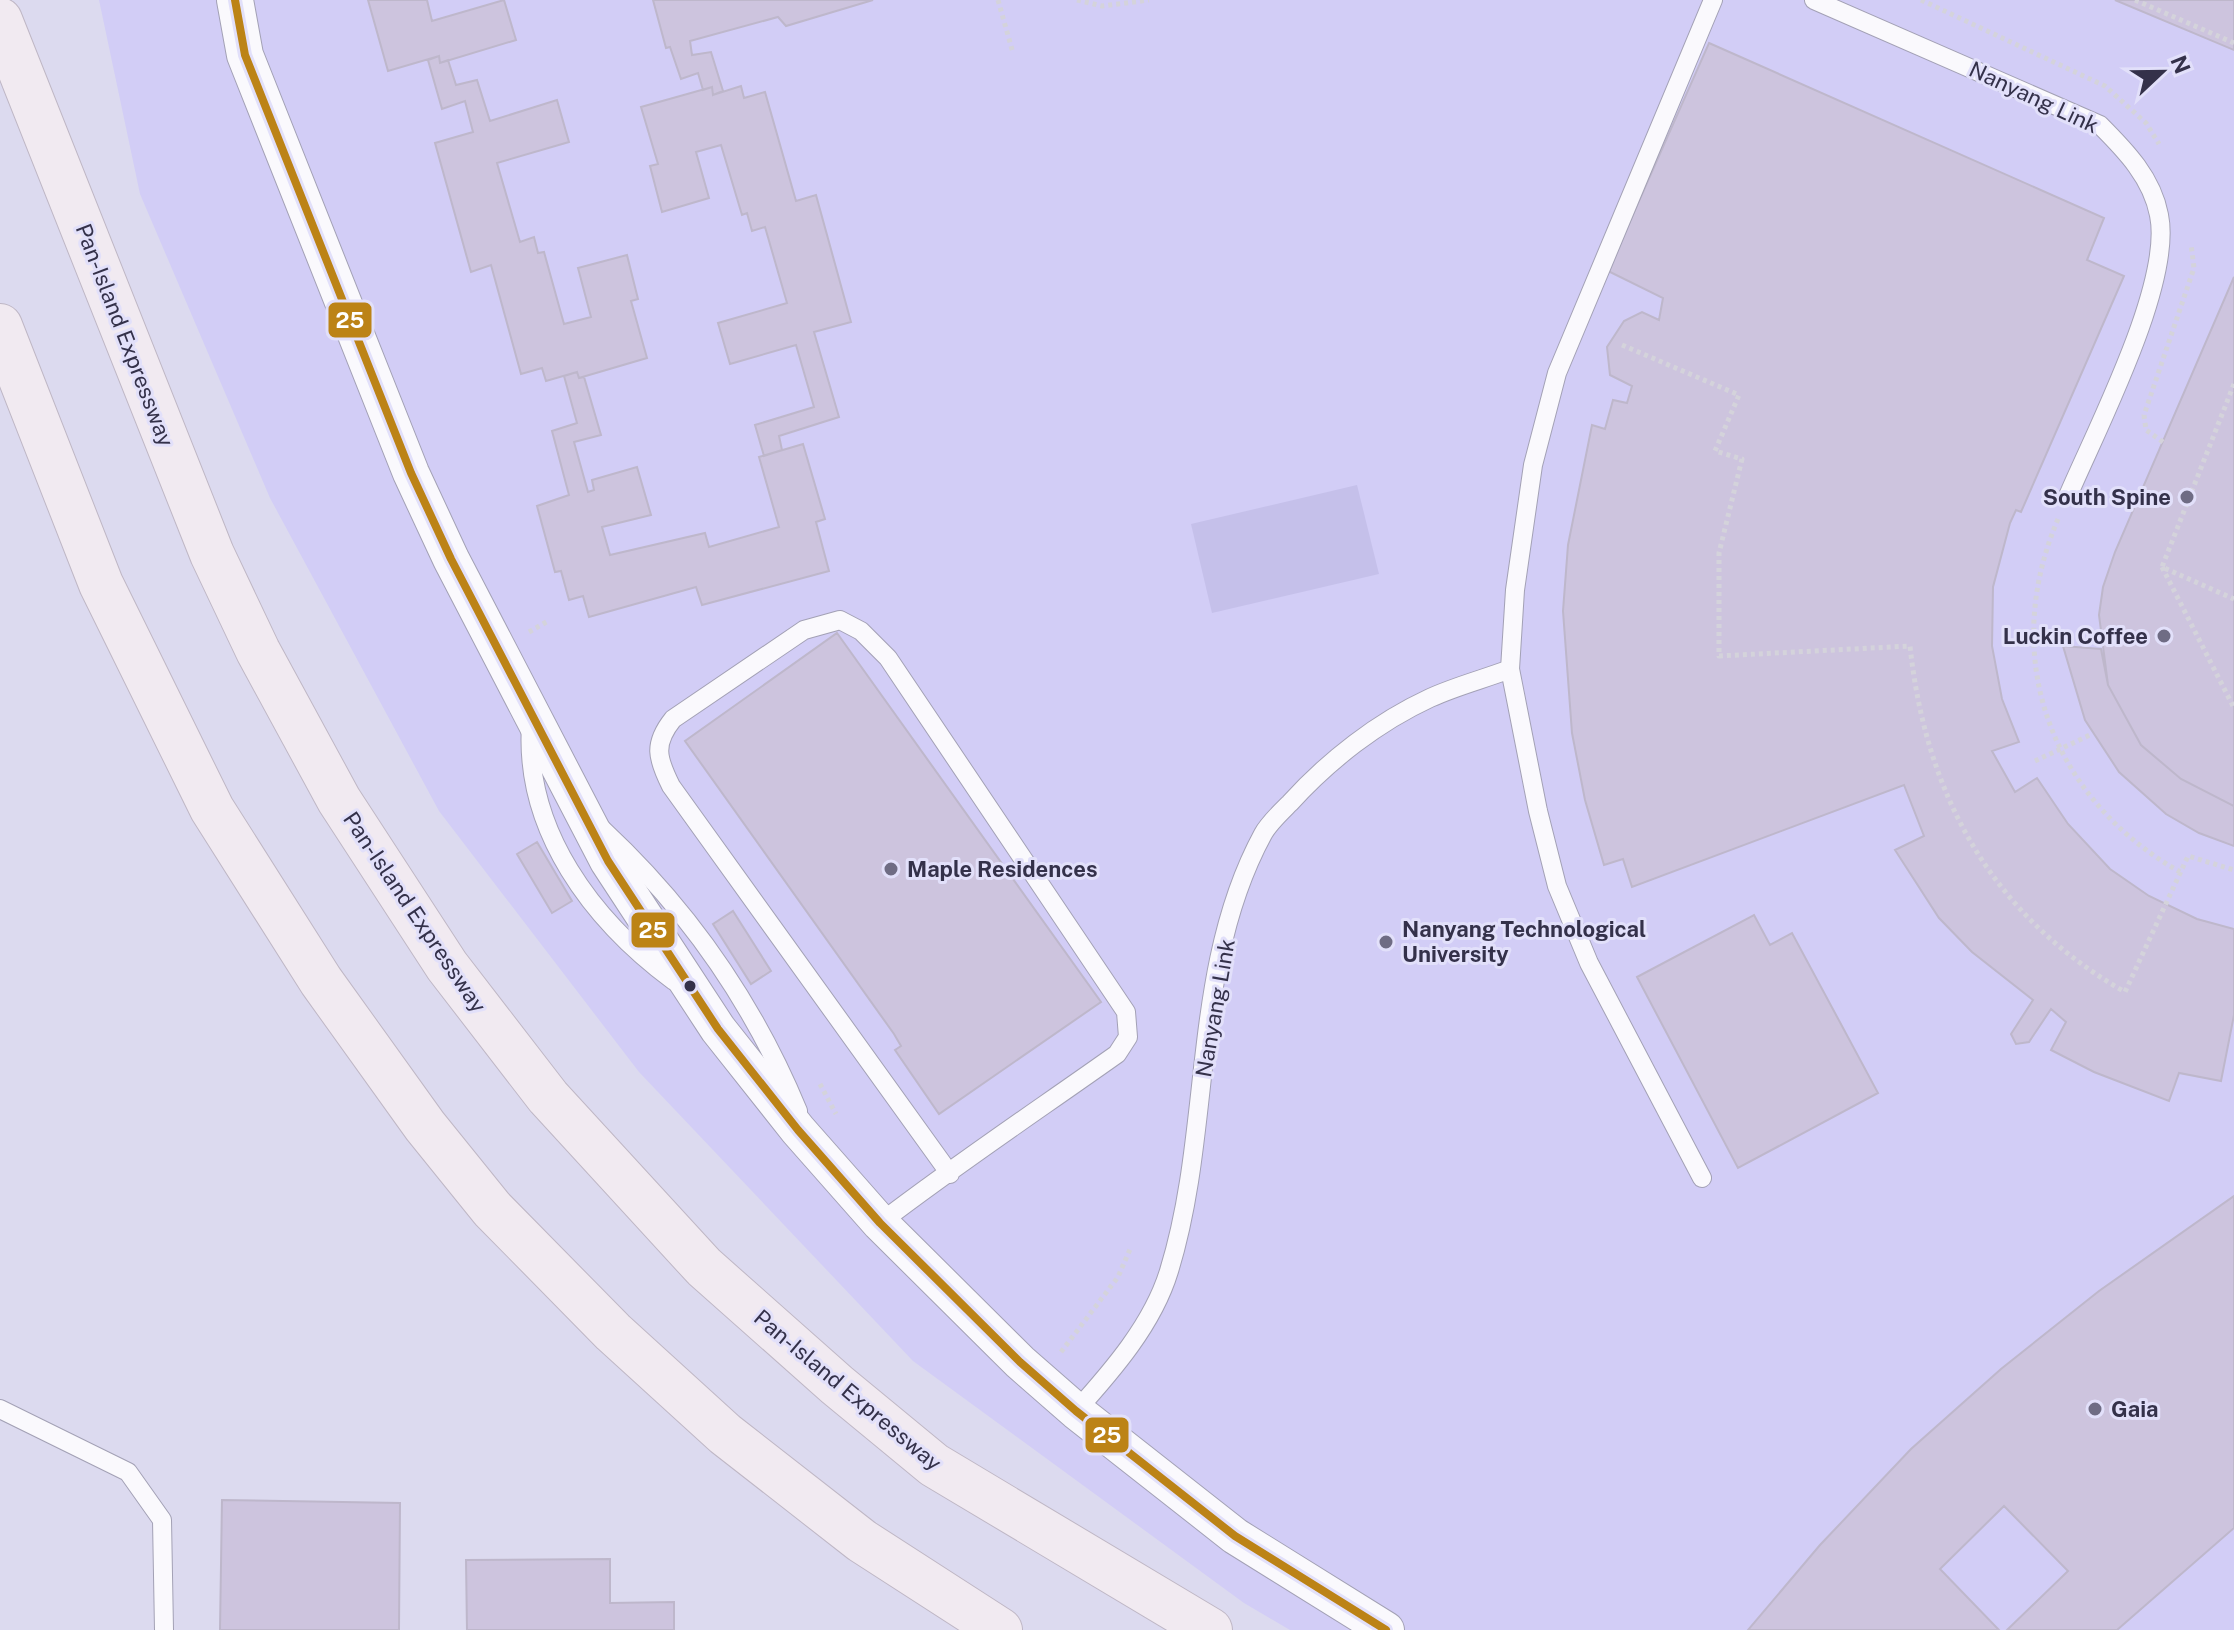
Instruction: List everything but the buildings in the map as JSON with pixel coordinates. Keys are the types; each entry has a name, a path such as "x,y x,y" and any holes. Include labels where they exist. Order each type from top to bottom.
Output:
{"highway":[{"name":"Pan-Island Expressway","path":"0,20 30,88 212,554 258,651 339,800 447,966 548,1097 704,1267 837,1385 934,1465 1210,1630"},
{"path":"0,326 101,584 212,809 321,981 425,1126 492,1209 613,1332 725,1434 862,1541 1000,1630"}],"street":[{"path":"235,0 245,55 411,473 608,861 699,999 814,1147 880,1223 963,1308 1076,1411 1235,1536 1386,1630"}],"lane":[{"path":"1702,1178 1589,963 1557,886 1538,811 1510,669 1515,590 1533,465 1557,373 1713,0"},
{"name":"Nanyang Link","path":"1814,0 2100,125 2129,154 2151,188 2160,216 2162,246 2149,304 2068,496"},
{"path":"880,1223 950,1174 1117,1054 1128,1037 1126,1012 888,658 861,631 840,620 804,630 673,719 660,735 660,763 671,786 950,1174"},
{"name":"Nanyang Link","path":"1076,1411 1141,1329 1169,1271 1188,1178 1216,975 1240,888 1264,832 1309,782 1355,743 1430,698 1510,669"},
{"path":"532,713 530,749 535,784 550,835 583,894 638,954 699,999"},
{"path":"583,811 644,868 698,932 737,987 775,1059 814,1147"},
{"path":"0,1409 128,1472 162,1520 164,1630"}],"path":[{"path":"998,0 1013,53"},
{"path":"1077,0 1102,6 1149,0"},
{"path":"2135,0 2234,43"},
{"path":"1622,345 1739,395 1715,451 1742,459 1719,553 1719,656 1910,646 1916,705 1931,761 1973,850 2031,919 2082,967 2125,992 2188,856 2234,870"},
{"path":"2234,384 2162,567 2234,708"},
{"path":"2068,496 2042,557 2032,615 2037,683 2059,750 2085,792 2148,853 2180,872"},
{"path":"2162,567 2234,599"},
{"path":"525,634 548,621"},
{"path":"2035,761 2092,734"},
{"path":"814,1073 840,1121"},
{"path":"1058,1356 1118,1277 1131,1247"}],"shaded area":[{"name":"Nanyang Technological University","path":"99,0 2234,0 2234,1630 1290,1630 1244,1603 913,1361 639,1072 439,811 270,498 140,194"},
{"path":"1357,485 1379,574 1212,613 1191,524"}],"transit line":[{"name":"25","path":"235,0 245,55 411,473 451,559 608,861 718,1029 798,1130 880,1223 1020,1362 1076,1411 1235,1536 1386,1630"}],"place":[{"name":"South Spine","path":"2187,497"},
{"name":"Luckin Coffee","path":"2164,636"},
{"name":"Maple Residences","path":"891,869"},
{"name":"Nanyang Technological University","path":"1386,942"},
{"name":"Gaia","path":"2095,1409"}]}
